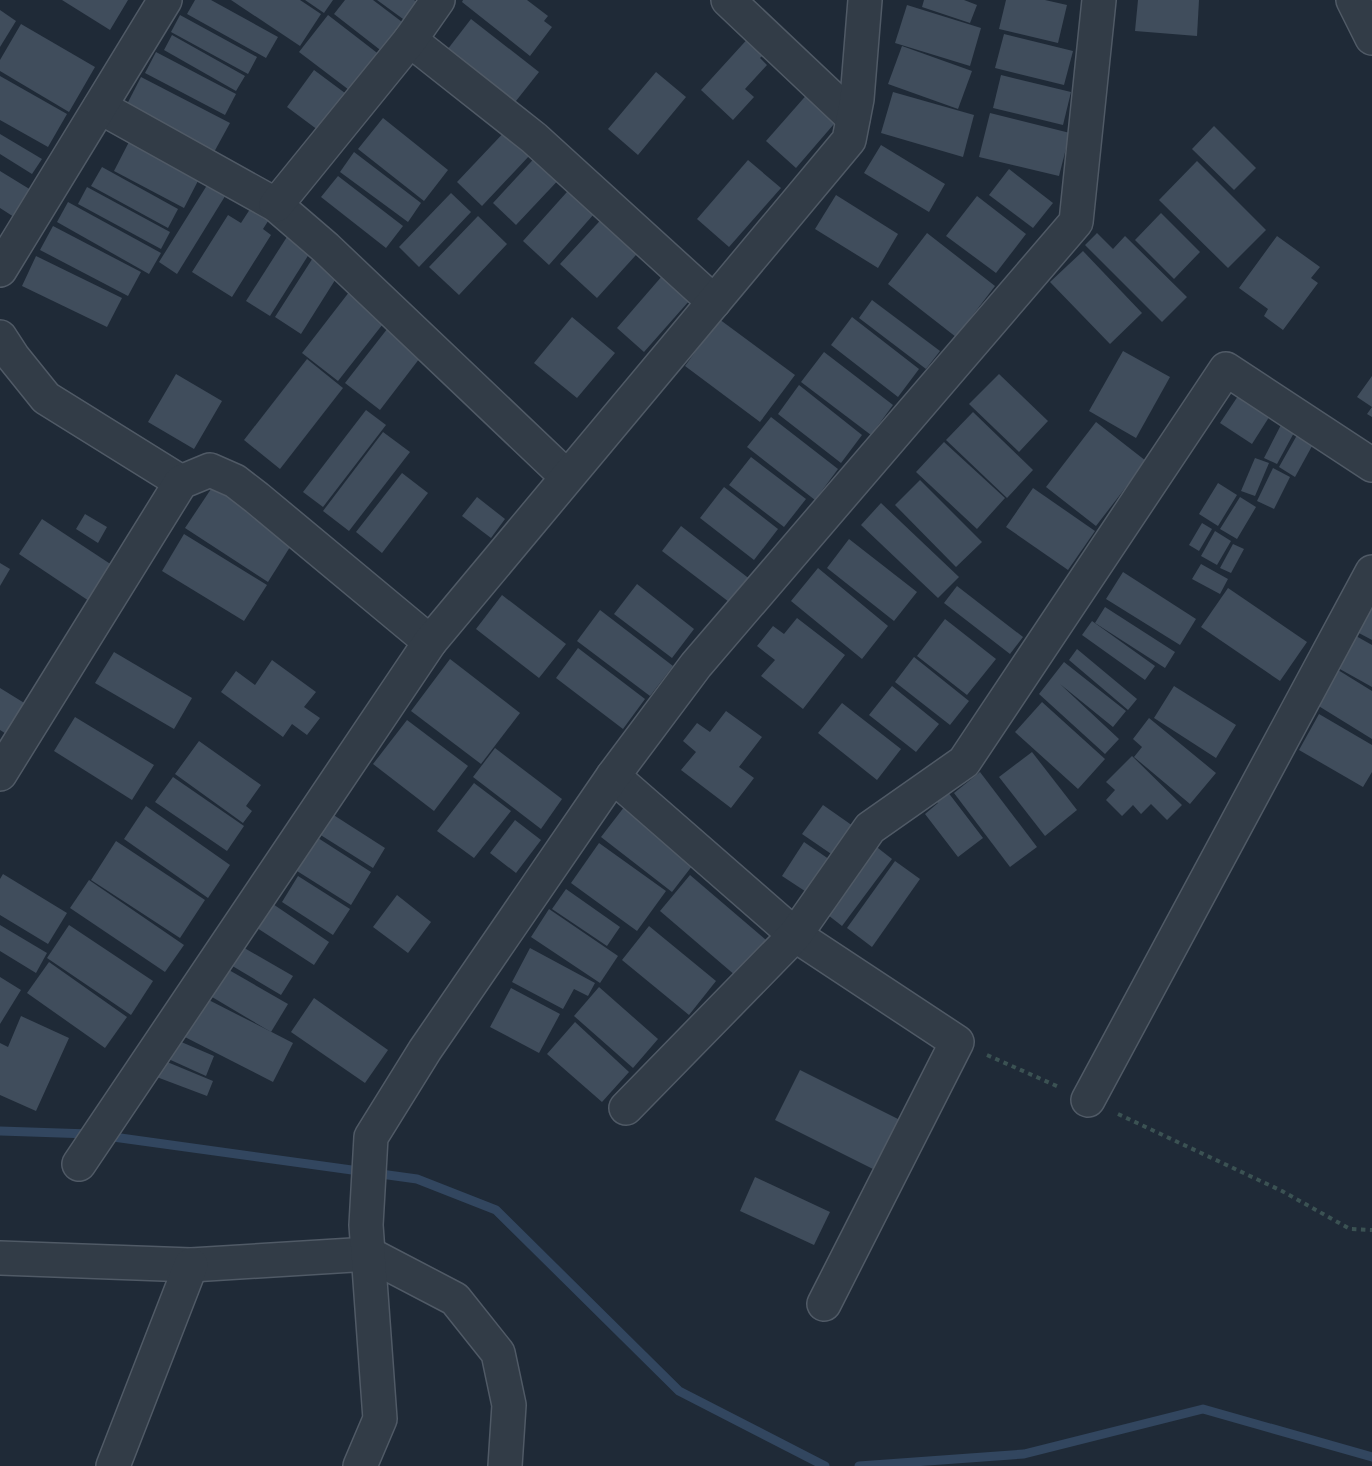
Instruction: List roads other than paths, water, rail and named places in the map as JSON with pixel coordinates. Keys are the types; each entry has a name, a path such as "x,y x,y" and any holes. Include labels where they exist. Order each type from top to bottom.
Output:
{"street":[{"path":"0,270 165,0"},
{"path":"276,205 410,40 438,0"},
{"path":"728,0 853,118"},
{"path":"79,1164 430,642 849,140 865,0"},
{"path":"360,1466 380,1419 368,1240 371,1137 425,1050 613,776 696,665 1076,222 1099,0"},
{"path":"1353,0 1372,38"},
{"path":"410,40 534,138 714,302"},
{"path":"100,107 276,205 335,256 567,477"},
{"path":"0,337 46,398 181,482"},
{"path":"626,1108 795,934 870,828 964,762 1226,369 1372,465"},
{"path":"0,774 181,482 210,470 235,481 430,642"},
{"path":"1088,1100 1372,572"},
{"path":"613,776 795,934 957,1042 824,1304"},
{"path":"0,1258 191,1265 368,1240 455,1299 498,1353 510,1405 505,1466"},
{"path":"113,1466 191,1265"}],"waterway":[{"path":"0,1131 90,1134"},
{"path":"106,1136 417,1179 496,1210 679,1391 825,1466"},
{"path":"859,1466 1024,1454 1203,1409 1372,1457"}]}
